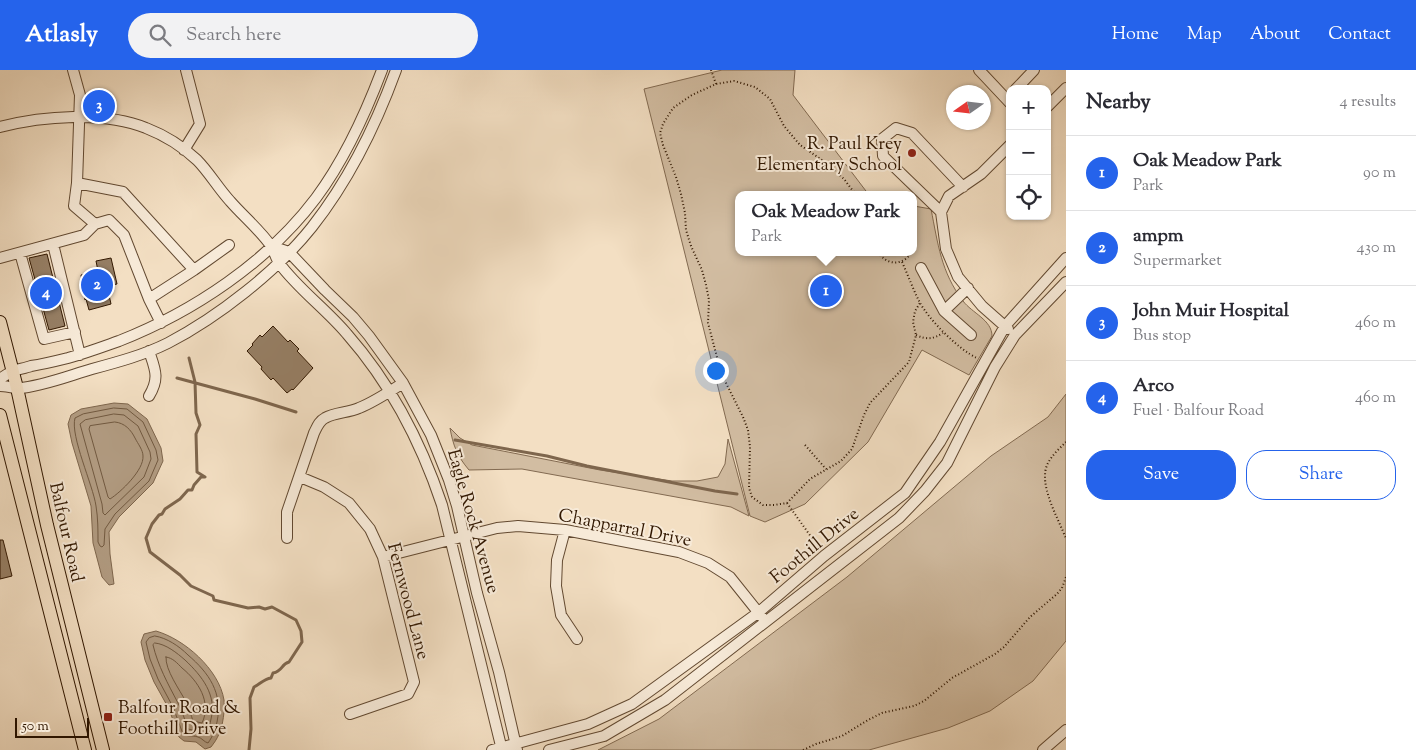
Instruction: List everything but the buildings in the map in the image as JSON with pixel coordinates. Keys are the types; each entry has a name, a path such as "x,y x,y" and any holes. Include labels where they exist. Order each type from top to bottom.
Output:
{"main road":[{"name":"Balfour Road","path":"0,322 17,388 47,525 103,750"},
{"name":"Balfour Road","path":"0,415 85,750"}],"street":[{"path":"73,70 80,95 77,183 74,206 95,224"},
{"path":"184,150 200,124 186,70"},
{"path":"0,378 13,371 80,355 133,335 193,306 228,282 290,228 315,199 338,164 364,117 382,70"},
{"path":"0,386 17,388 31,386 149,351 167,343 208,319 238,298 302,239 322,214 358,156 377,118 396,70"},
{"path":"1020,85 1034,70"},
{"path":"986,72 1006,95"},
{"path":"1051,103 1066,88"},
{"name":"Eagle Rock Avenue","path":"0,127 36,120 99,118 132,123 161,135 184,150 200,164 230,201 271,246 279,262 347,333 369,360 406,419 432,477 442,505 499,749"},
{"path":"941,212 883,156 882,139 896,128 912,133 963,187"},
{"path":"1006,149 981,174 950,196 941,212 946,249 958,277 982,306 1015,335"},
{"path":"77,183 123,192 194,270"},
{"path":"0,258 84,235 95,224 109,220 124,235 149,299 161,323"},
{"path":"53,244 80,355"},
{"path":"149,299 230,245"},
{"name":"Eagle Rock Avenue","path":"271,246 289,252 370,336 403,384 431,435 449,480 517,747"},
{"path":"20,253 44,339 75,332"},
{"name":"Foothill Drive","path":"499,749 517,747 588,724 632,704 759,612 824,556 905,492 940,442 1005,326 1066,258"},
{"path":"921,268 944,311 971,335"},
{"name":"Foothill Drive","path":"549,750 604,736 665,700 899,518 947,463 994,367 1015,335 1066,282"},
{"path":"944,311 968,288"},
{"path":"149,351 157,378 149,396"},
{"path":"287,538 288,512 318,424 328,416 358,409 403,384"},
{"name":"Fernwood Lane","path":"300,477 324,487 349,503 370,529 383,557 414,682 408,694 350,714"},
{"name":"Chapparral Drive","path":"383,557 497,528 518,526 565,530 679,552 708,563 730,577 766,621"},
{"path":"565,530 557,560 556,586 561,615 577,639"},
{"path":"1043,750 1066,730"}],"path":[{"path":"711,70 716,84"},
{"path":"853,191 844,179 825,162 800,145 784,126 770,99 755,87 734,81 716,84 692,95 673,108 662,124 660,134 662,145 676,176 685,213 686,230 706,284 709,300 708,323 718,360 726,383 748,430 750,446 749,488 752,497 763,505 774,506 787,503 810,479 841,461 852,449 870,403 909,362 916,335 913,322 914,311 920,303"},
{"path":"880,256 887,262 895,263 902,262 909,256"},
{"path":"916,335 926,339 935,338 943,333"},
{"path":"1066,442 1049,460 1044,477 1053,507 1066,539"},
{"path":"805,445 826,469"},
{"path":"787,503 824,556"},
{"path":"802,750 847,734 882,713 914,706 924,701 952,678 1004,647 1030,617 1057,594 1066,578"}],"shaded area":[{"path":"722,70 795,70 793,95 866,191 735,191 735,256 917,256 917,207 931,209 941,257 950,279 963,301 989,325 991,330 992,336 969,375 922,350 868,442 805,504 765,522 750,516 644,89"},
{"path":"1066,394 1066,641 1033,681 990,711 948,728 869,750 598,750 659,719 847,577 991,456 1048,417"},
{"path":"450,428 460,438 472,445 600,470 672,481 697,481 718,477 725,464 728,439 749,516 731,507 522,469 469,470 456,450"}],"water":[{"path":"114,403 128,404 147,419 161,448 163,461 153,483 119,517 109,532 114,584 109,585 102,577 93,543 91,506 68,424 71,415 81,409"},
{"path":"156,631 189,648 208,667 221,688 224,700 222,726 211,747 205,749 196,742 184,741 179,737 169,709 154,682 145,660 141,642 144,634"}],"waterway":[{"path":"189,358 195,382 196,413 200,425 196,434 197,472 205,477 201,477 192,490 188,490 180,499 159,515 152,524 146,538 150,552 191,586 213,596 214,600 248,608 259,607 265,609 272,607 296,620 301,631 302,642 289,662 279,671 273,673 271,678 264,680 254,687 250,698 251,729 249,750"},
{"path":"177,378 296,412"},
{"path":"455,440 547,456 587,466 737,494"}],"place":[{"name":"John Muir Hospital","path":"99,106"},
{"name":"R. Paul Krey Elementary School","path":"912,153"},
{"name":"ampm","path":"97,285"},
{"name":"Oak Meadow Park","path":"826,291"},
{"name":"Arco","path":"46,293"},
{"name":"Balfour Road & Foothill Drive","path":"108,717"}]}
